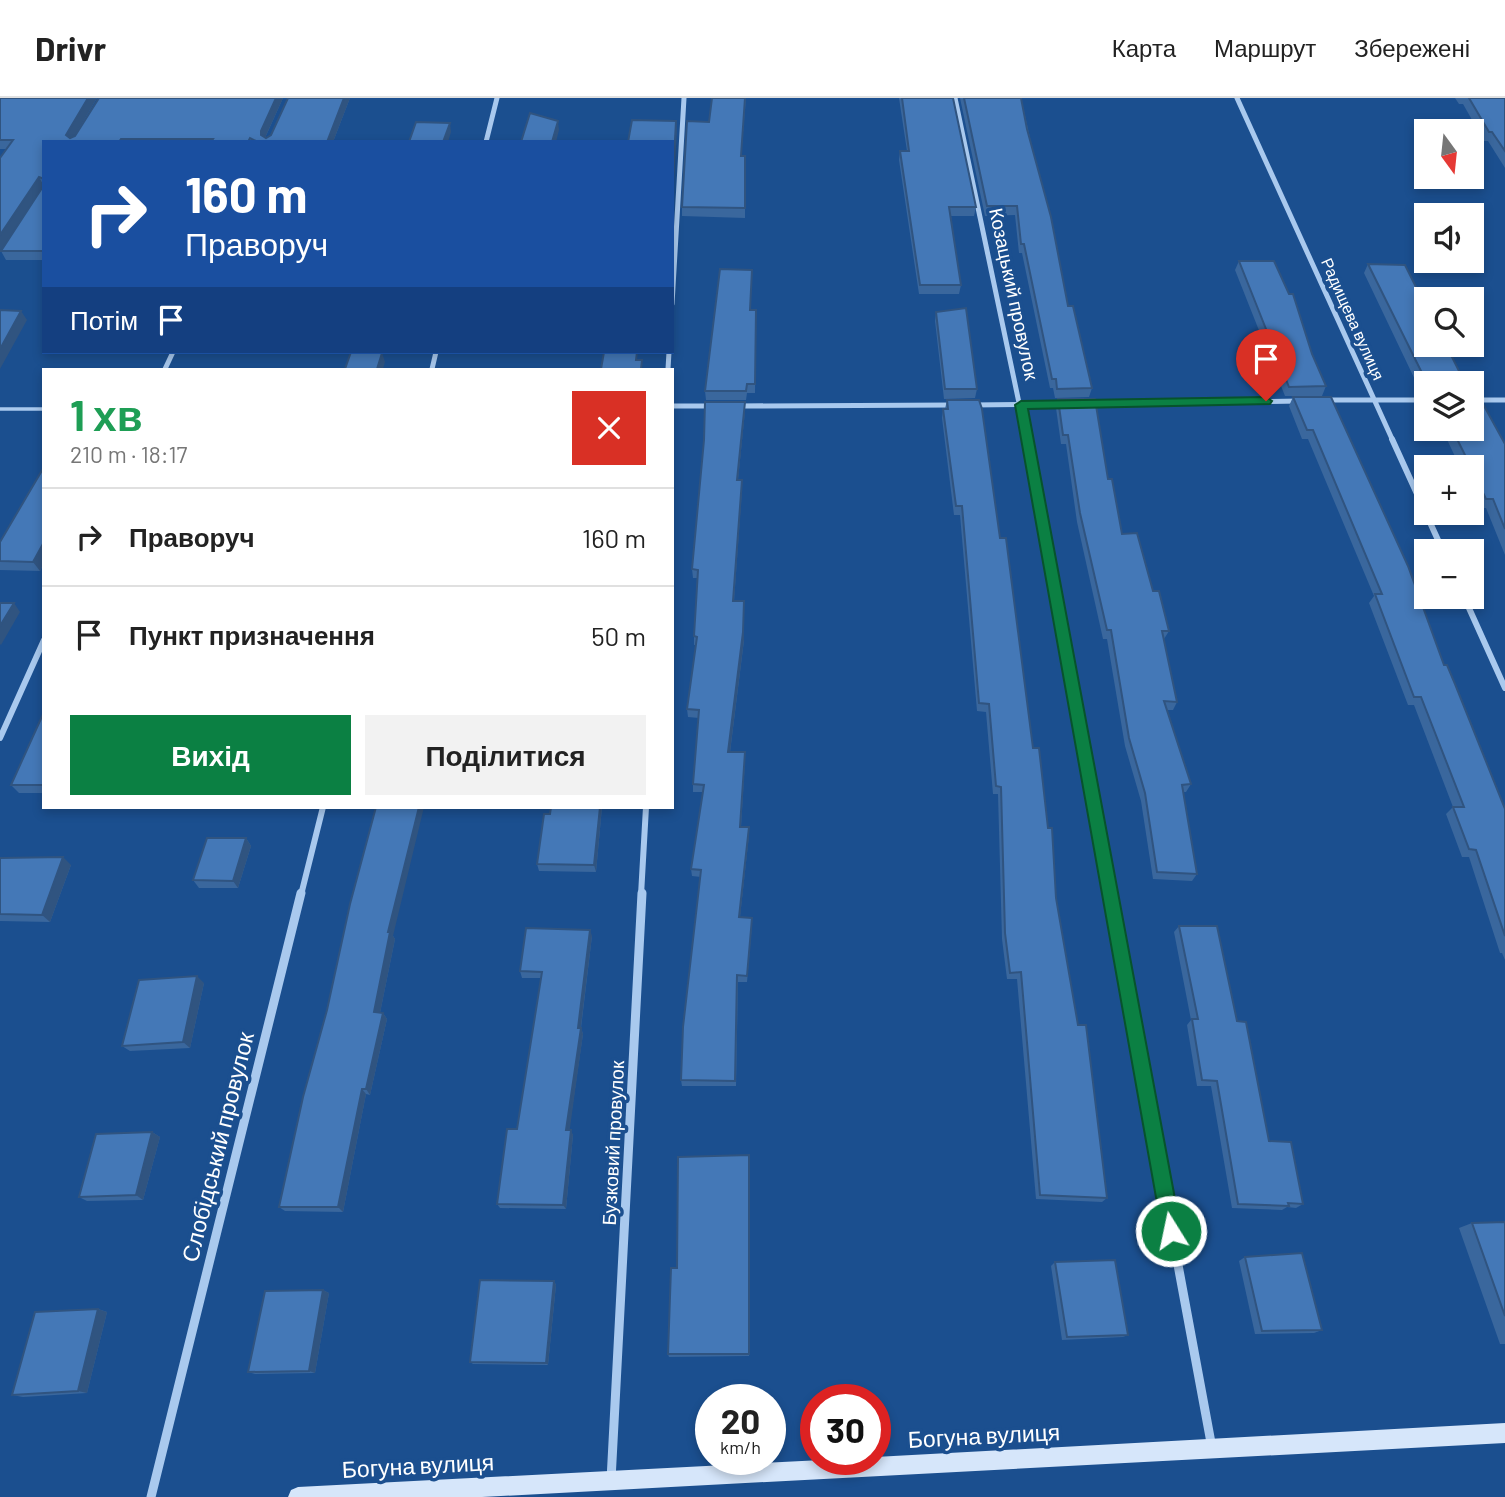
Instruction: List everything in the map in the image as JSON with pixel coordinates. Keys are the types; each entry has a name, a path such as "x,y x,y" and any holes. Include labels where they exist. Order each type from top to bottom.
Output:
{"street":[{"path":"486,140 496,98"},
{"path":"674,270 684,98"},
{"name":"Козацький провулок","path":"955,98 1021,405 1212,1448"},
{"name":"Радищева вулиця","path":"1237,98 1438,539"},
{"path":"1320,401 1414,400"},
{"path":"1484,400 1505,400"},
{"path":"732,406 1307,401"},
{"path":"674,406 720,406"},
{"path":"1469,609 1505,688"},
{"path":"0,738 42,644"},
{"name":"Слобідський провулок","path":"151,1497 323,809"},
{"name":"Бузковий провулок","path":"611,1480 646,809"},
{"name":"Богуна вулиця","path":"298,1497 1505,1433"}],"lane":[{"path":"0,409 42,409"}],"building":[{"path":"0,98 88,98 66,135 70,138 75,136 99,98 276,98 261,131 261,135 266,138 271,135 288,98 344,98 328,140 42,140 42,178 39,177 0,235 0,158 13,140 0,140"},
{"path":"712,98 745,98 741,156 745,156 745,208 682,207 687,121 709,122"},
{"path":"902,98 953,98 976,207 949,207 961,285 920,285 900,151 909,151"},
{"path":"964,98 1021,98 1051,217 1068,306 1073,306 1092,388 1057,389 1056,379 1052,379 1024,244 1021,244 1017,206 987,206"},
{"path":"1469,98 1505,98 1505,151 1492,132 1489,132 1484,119 1481,119"},
{"path":"530,113 558,121 553,140 522,140"},
{"path":"632,120 676,121 674,158 674,140 628,140"},
{"path":"416,122 450,123 444,140 410,140"},
{"path":"42,188 42,251 1,251"},
{"path":"1239,261 1274,261 1289,294 1293,294 1312,354 1326,386 1289,387"},
{"path":"1368,264 1405,265 1416,287 1414,357"},
{"path":"720,269 752,270 750,310 756,310 755,384 747,384 746,391 705,391"},
{"path":"966,308 977,389 945,389 936,312"},
{"path":"0,310 21,311 0,349"},
{"path":"350,354 382,354 377,368 345,368"},
{"path":"604,354 637,354 636,360 642,360 641,368 601,368"},
{"path":"1414,357 1452,357 1459,371 1421,371"},
{"path":"1293,397 1331,397 1408,566 1414,582 1414,609 1424,609 1444,665 1447,665 1505,809 1505,936 1476,850 1469,849 1453,807 1464,807 1421,697 1414,697 1375,594 1382,594 1313,430 1307,430"},
{"path":"1058,399 1095,399 1108,479 1112,479 1122,534 1137,533 1153,591 1159,591 1169,631 1162,631 1177,702 1164,701 1191,784 1182,785 1197,874 1157,872 1145,793 1129,738 1111,630 1107,630 1080,513 1068,435 1063,435"},
{"path":"947,400 979,400 982,409 1000,538 1006,538 1033,748 1039,748 1048,828 1052,828 1056,898 1078,1025 1086,1025 1107,1198 1040,1195 1021,972 1010,973 1005,933 1001,787 996,786 989,704 979,703 962,506 956,506 943,409 948,409"},
{"path":"705,402 745,402 737,480 742,480 733,601 744,601 743,632 728,752 745,752 740,827 749,827 739,917 752,918 747,976 737,975 735,1081 681,1080 683,1027 701,870 691,869 704,785 693,784 699,710 687,709 697,637 694,636 698,570 692,569"},
{"path":"1484,406 1505,444 1505,529 1493,499 1486,499 1484,495 1484,455 1465,455 1458,441 1484,441"},
{"path":"42,470 42,546 33,562 0,561 0,542"},
{"path":"0,603 14,603 0,626"},
{"path":"42,716 42,785 11,785"},
{"path":"375,809 419,809 388,932 374,1012 383,1013 366,1089 362,1089 338,1207 279,1207 303,1097 327,1010 350,904"},
{"path":"551,809 600,809 594,865 537,864 544,814 550,814"},
{"path":"207,838 246,838 233,881 193,880"},
{"path":"63,857 42,915 0,914 0,858"},
{"path":"1179,926 1217,926 1237,1021 1246,1022 1269,1141 1291,1142 1303,1204 1238,1204 1217,1081 1202,1080 1192,1019 1198,1019"},
{"path":"526,928 590,930 578,1028 581,1028 566,1130 571,1130 563,1205 497,1204 507,1129 517,1129 542,972 520,971"},
{"path":"197,976 183,1042 122,1046 139,980"},
{"path":"152,1132 136,1195 79,1197 96,1134"},
{"path":"749,1155 749,1354 668,1354 671,1268 677,1268 678,1157"},
{"path":"1505,1222 1505,1316 1472,1223"},
{"path":"1302,1253 1322,1330 1262,1331 1245,1257"},
{"path":"1115,1260 1128,1335 1067,1337 1055,1262"},
{"path":"480,1280 554,1281 546,1363 470,1362"},
{"path":"323,1290 309,1371 248,1372 265,1291"},
{"path":"98,1309 78,1391 12,1395 35,1312"}],"route":[{"path":"1171,1231 1021,405 1266,401"}]}
